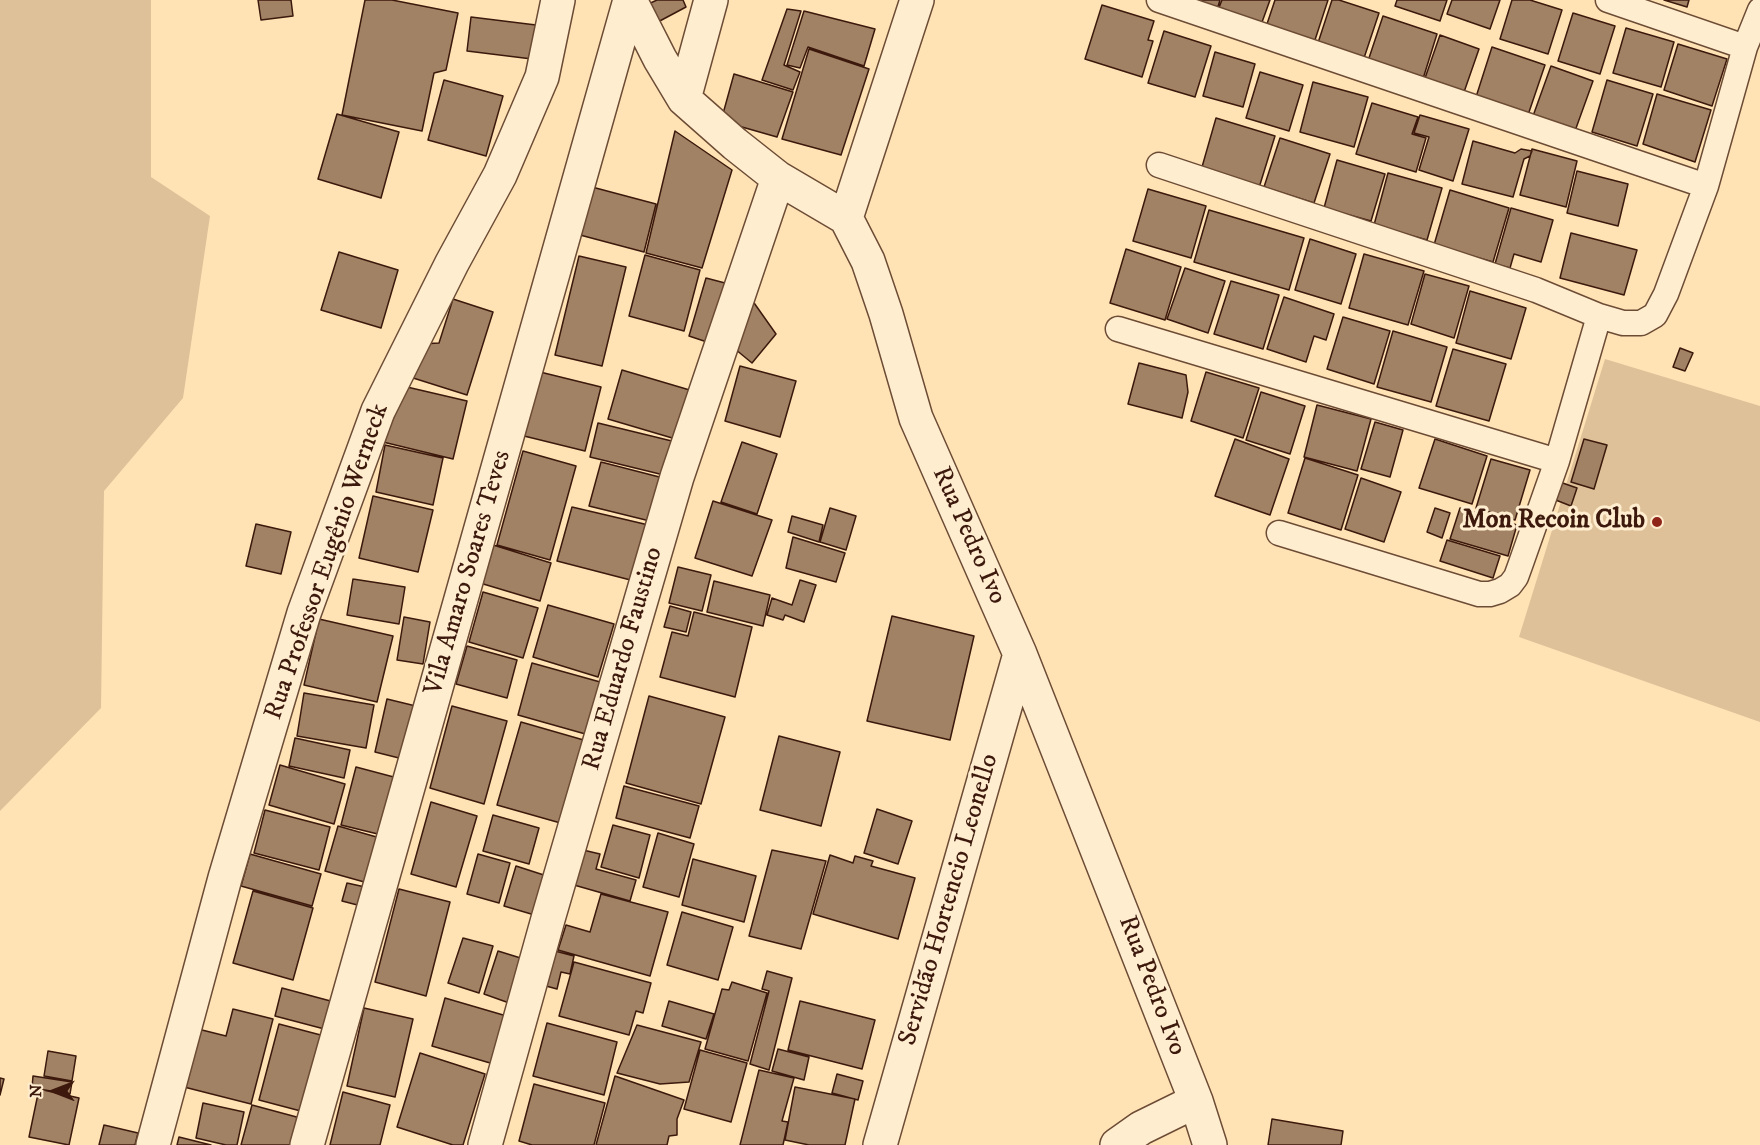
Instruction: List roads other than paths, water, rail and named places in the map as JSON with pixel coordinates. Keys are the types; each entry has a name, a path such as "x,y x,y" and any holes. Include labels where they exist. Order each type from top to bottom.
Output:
{"street":[{"name":"Rua Professor Eugênio Werneck","path":"153,1145 225,878 304,613 378,411 452,263 500,176 542,76 558,0"},
{"path":"630,0 660,59 684,99 778,178 846,218 917,0"},
{"name":"Vila Amaro Soares Teves","path":"307,1145 630,0"},
{"path":"684,99 711,0"},
{"name":"Rua Eduardo Faustino","path":"485,1145 677,477 778,178"},
{"name":"Rua Pedro Ivo","path":"846,218 868,261 916,418 1020,654 1196,1101 1210,1145"},
{"name":"Servidão Hortencio Leonello","path":"880,1145 1020,654"},
{"path":"1117,1145 1141,1128 1196,1101"}],"lane":[{"path":"1159,0 1706,186"},
{"path":"1608,0 1744,47"},
{"path":"1159,165 1536,290 1599,316 1623,323 1641,323 1655,315 1666,294 1706,186 1744,47 1760,10"},
{"path":"1279,533 1479,594 1490,594 1510,585 1516,577 1557,461 1599,316"},
{"path":"1118,329 1557,461"}],"place":[{"name":"Mon Recoin Club","path":"1657,522"}]}
